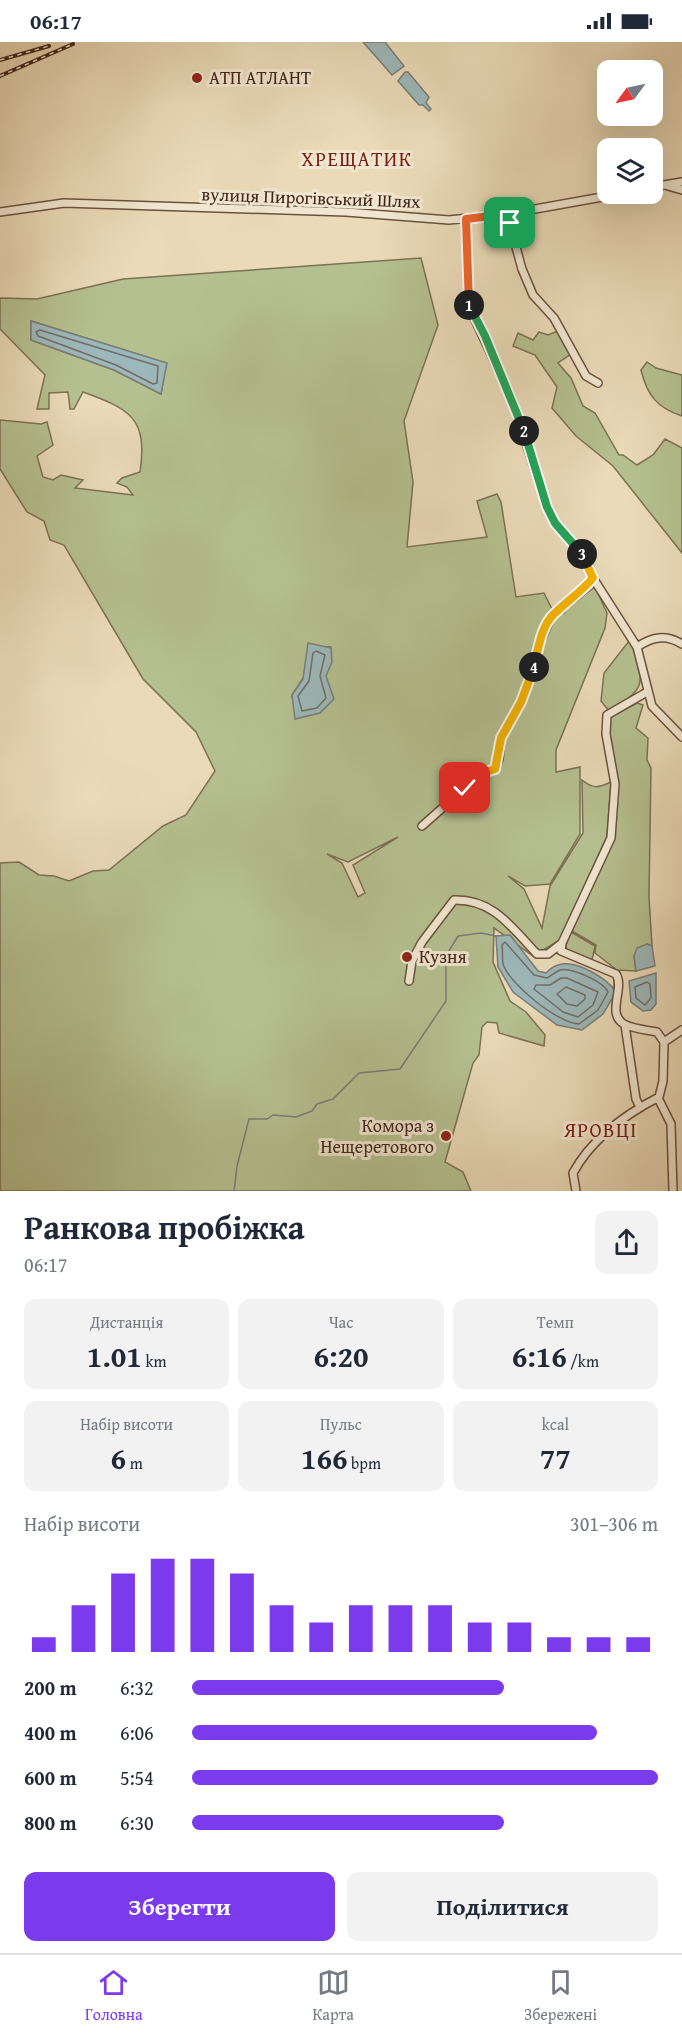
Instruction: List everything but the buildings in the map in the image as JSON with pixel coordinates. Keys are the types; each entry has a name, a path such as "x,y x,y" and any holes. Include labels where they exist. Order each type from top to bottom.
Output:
{"street":[{"path":"665,185 682,182"},
{"path":"665,185 682,189"},
{"name":"вулиця Пирогівський Шлях","path":"0,212 64,203 346,212 466,219 597,198"},
{"path":"507,214 522,269 532,295 554,318 586,376 598,383"},
{"path":"466,219 469,307 511,397 547,507 555,523 587,560 593,578 637,646 648,692 658,714 682,737"},
{"path":"422,825 482,773 495,769 501,738 521,702 541,640 552,615 579,594 593,578"},
{"path":"637,646 651,638 675,640 682,644"},
{"path":"409,981 412,961 422,942 446,907 454,900 470,901 498,912 537,954 548,954 559,948 611,838 615,784 606,734 608,715 648,692"},
{"path":"559,948 616,974 620,979 615,1008 618,1019 625,1024 657,1032 664,1042 663,1081 658,1098 671,1124 673,1191"},
{"path":"625,1024 636,1099 640,1107"},
{"path":"664,1042 682,1030"},
{"path":"576,1191 573,1173 577,1164 604,1132 640,1107 658,1098"}],"green space":[{"path":"421,258 438,325 404,421 413,482 407,547 487,537 477,501 497,494 501,502 516,597 544,593 552,609 564,613 569,606 595,587 607,613 605,628 556,750 556,772 580,767 580,834 550,884 525,886 508,876 524,889 542,928 550,886 583,833 582,780 596,787 611,782 607,836 560,940 533,956 494,928 493,962 510,1001 526,1012 545,1035 544,1046 499,1033 497,1023 487,1022 482,1027 479,1055 473,1063 445,1162 463,1172 471,1191 0,1191 0,863 19,862 39,875 54,876 69,881 93,871 109,870 163,826 186,815 215,771 196,732 143,679 64,545 50,540 44,521 27,512 0,469 0,420 41,424 47,422 53,445 37,456 43,477 53,480 61,475 83,480 75,488 133,495 127,487 117,483 122,478 140,472 141,439 138,427 132,418 113,404 83,392 74,409 70,409 68,392 49,393 49,409 37,409 45,375 0,329 0,298 37,299 123,279","holes":["31,321 166,363 161,394 114,370 31,340","324,647 331,647 331,657 325,676 296,718 292,695","398,837 353,865 365,893 358,897 342,863 327,854 348,862"]},
{"path":"558,331 571,354 558,363 571,378 583,406 595,413 619,455 623,455 637,465 653,455 665,439 682,448 682,553 613,466 576,436 552,408 557,387 535,355 513,346 518,333 533,340 539,332 548,335"},
{"path":"647,362 656,368 682,375 682,416 660,405 646,387 641,370"},
{"path":"629,641 633,644 637,658 639,684 630,696 609,711 601,701 604,673"},
{"path":"637,703 643,705 636,728 648,738 647,760 651,768 649,897 652,946 647,944 634,956 636,971 617,970 595,953 596,945 572,931 614,839 617,793 608,728 609,718"},
{"path":"571,932 595,946 592,960 567,951 566,945"}],"water":[{"path":"363,42 385,42 404,66 392,75"},
{"path":"405,72 408,72 429,97 426,103 431,109 429,111 423,105 419,105 398,81"},
{"path":"31,321 167,363 161,394 114,370 31,340"},
{"path":"308,643 331,648 332,662 326,676 334,699 320,713 295,719 292,695 303,679"},
{"path":"510,935 538,971 546,973 558,965 573,965 590,971 606,981 616,992 603,1014 582,1030 557,1025 513,992 498,967 496,936"},
{"path":"647,944 652,946 655,966 636,971 634,956 637,948"},
{"path":"656,973 656,1004 651,1010 643,1011 631,1002 629,981"}],"waterway":[{"path":"234,1191 237,1166 249,1119 267,1119 273,1115 296,1117 312,1111 317,1104 333,1099 359,1073 400,1069 446,1001 446,956 458,936 481,933 496,936"}],"railway":[{"path":"0,76 73,44"},
{"path":"0,60 49,46"}],"place":[{"name":"АТП АТЛАНТ","path":"197,78"},
{"name":"Кузня","path":"407,957"},
{"name":"Комора з Нещеретового","path":"446,1136"}],"district":[{"name":"ХРЕЩАТИК","path":"357,159"},
{"name":"ЯРОВЦІ","path":"601,1130"}],"route":[{"path":"465,788 482,773 495,769 499,759 501,738 521,702 534,669 541,640 552,615 579,594 593,578 587,560 555,523 547,507 511,397 485,336 469,307 469,266 464,228 466,219 507,214 510,223"}]}
